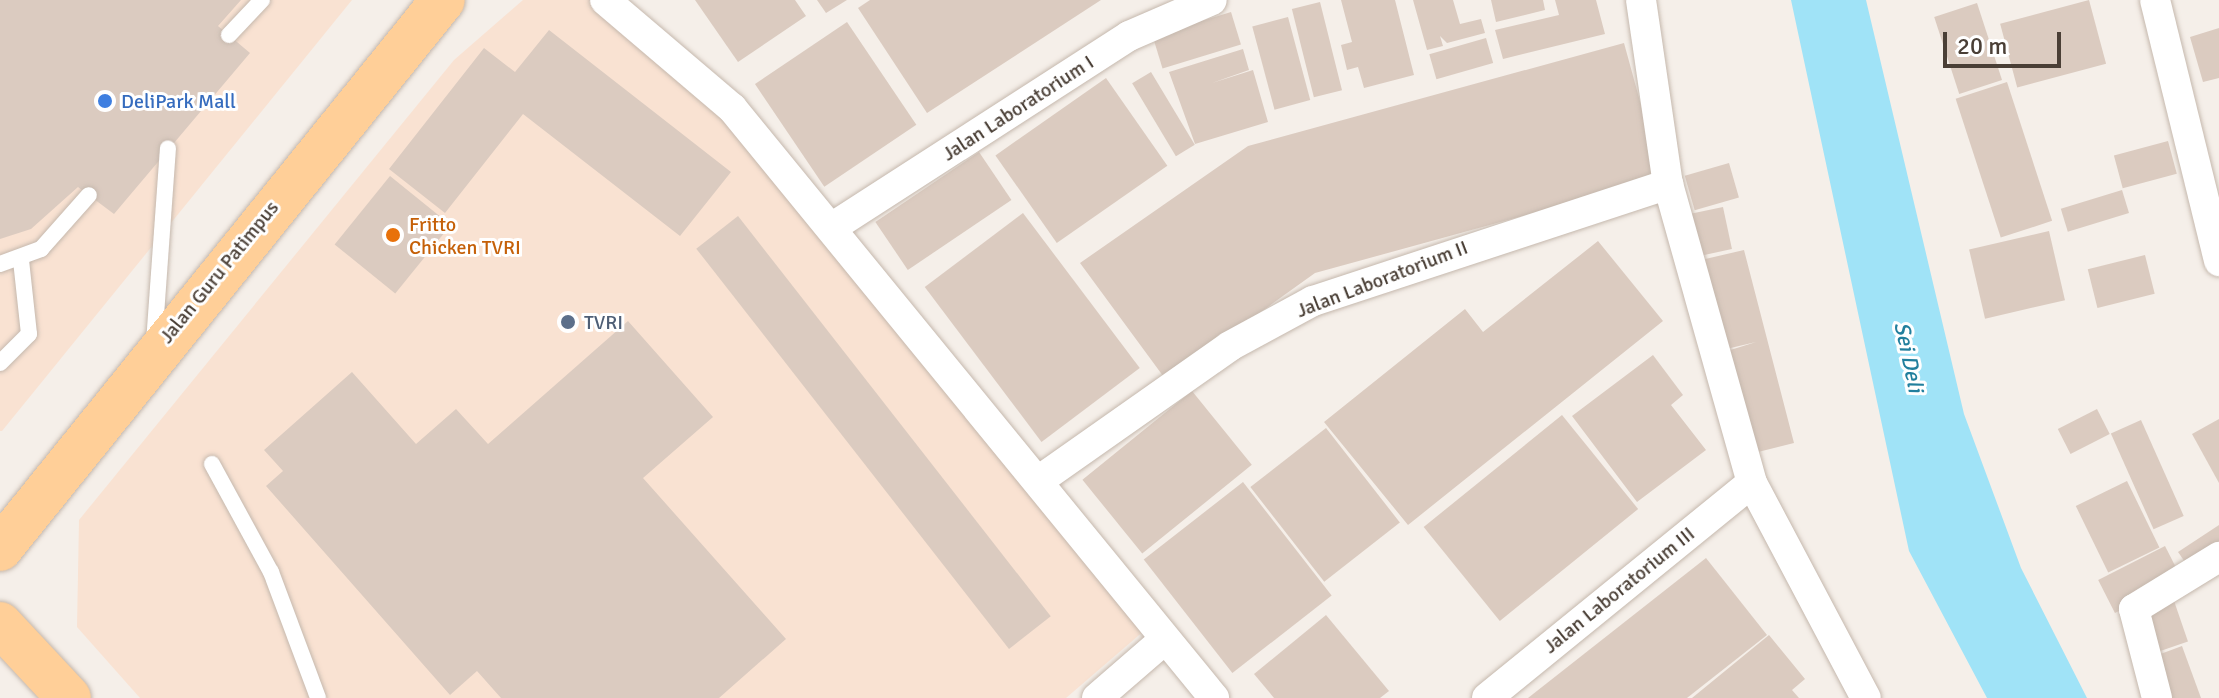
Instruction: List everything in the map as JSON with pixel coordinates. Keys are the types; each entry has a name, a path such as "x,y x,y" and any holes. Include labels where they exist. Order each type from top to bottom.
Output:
{"main road":[{"name":"Jalan Guru Patimpus","path":"0,549 154,354 443,0"},
{"path":"0,624 69,698"}],"street":[{"path":"605,0 732,108 1041,479 1214,698"},
{"name":"Jalan Laboratorium I","path":"831,228 1129,36 1212,0"},
{"path":"1641,0 1668,184 1752,483 1866,698"},
{"path":"2155,0 2219,261"},
{"name":"Jalan Laboratorium II","path":"1041,479 1230,346 1313,301 1668,184"},
{"name":"Jalan Laboratorium III","path":"1487,698 1752,483"},
{"path":"2157,698 2134,609 2219,557"},
{"path":"1097,698 1165,639"}],"lane":[{"path":"229,35 262,0"},
{"path":"154,354 168,149"},
{"path":"0,264 21,260 41,249 89,195"},
{"path":"0,363 29,334 21,260"},
{"path":"212,464 271,572 318,698"}],"shaded area":[{"path":"0,0 352,0 2,431 0,431"},
{"name":"TVRI","path":"523,0 594,0 737,125 1145,630 1066,698 140,698 77,627 79,520 454,60"}],"water":[{"name":"Sei Deli","path":"1791,0 1866,0 1964,414 2021,568 2087,698 1987,698 1909,551"}],"building":[{"name":"DeliPark Mall","path":"0,0 241,0 218,26 250,53 114,214 78,187 31,229 0,239"},
{"path":"695,0 795,0 806,16 738,62"},
{"path":"817,0 847,0 826,13"},
{"path":"870,0 1101,0 927,113 858,8"},
{"path":"1341,0 1395,0 1414,75 1364,88 1358,67 1347,70 1341,45 1352,42"},
{"path":"1413,0 1453,0 1460,24 1481,19 1485,33 1447,43 1440,36 1443,46 1427,50"},
{"path":"1491,0 1543,0 1545,10 1496,22"},
{"path":"1555,0 1596,0 1605,34 1503,59 1495,30 1559,15"},
{"path":"2089,0 2106,64 2017,88 2000,24"},
{"path":"1320,2 1342,90 1314,97 1292,9"},
{"path":"1977,3 2002,80 1959,94 1934,17"},
{"path":"1231,12 1241,45 1163,68 1153,36"},
{"path":"1288,17 1310,100 1275,110 1252,27"},
{"path":"847,22 916,125 824,187 755,84"},
{"path":"2219,28 2219,78 2203,82 2190,37"},
{"path":"549,30 731,172 680,236 523,114 445,213 389,169 484,48 515,72"},
{"path":"1486,38 1493,63 1436,79 1429,54"},
{"path":"1624,43 1661,178 1315,273 1166,380 1080,263 1248,146"},
{"path":"1243,49 1249,70 1212,83 1253,70 1268,122 1195,144 1169,72"},
{"path":"1151,72 1195,145 1176,156 1132,83"},
{"path":"1106,78 1167,166 1057,243 995,155"},
{"path":"2007,82 2052,221 2001,238 1956,99"},
{"path":"2168,141 2177,174 2123,188 2114,155"},
{"path":"979,152 1011,200 908,270 875,222"},
{"path":"1729,163 1739,198 1695,210 1685,176"},
{"name":"Fritto Chicken TVRI","path":"390,176 451,225 395,293 335,244"},
{"path":"2122,190 2129,213 2068,232 2061,209"},
{"path":"1723,207 1732,249 1700,256 1691,214"},
{"path":"1023,213 1140,368 1042,442 925,287"},
{"path":"738,216 1051,616 1009,649 696,249"},
{"path":"2049,231 2065,300 1985,319 1969,249"},
{"path":"1598,241 1663,321 1408,525 1324,422 1465,309 1483,332"},
{"path":"1744,250 1794,443 1750,454 1724,352 1756,342 1722,350 1701,260"},
{"path":"2145,255 2155,294 2097,308 2088,269"},
{"path":"628,321 713,417 643,478 786,639 719,698 501,698 477,671 450,695 266,486 283,471 264,450 352,372 416,444 456,409 488,444"},
{"path":"1653,355 1683,395 1671,405 1706,450 1637,502 1572,416"},
{"path":"1192,391 1252,465 1142,554 1082,480"},
{"path":"2097,409 2110,434 2071,454 2058,429"},
{"path":"1562,415 1638,509 1500,621 1424,527"},
{"path":"2219,419 2219,483 2192,434"},
{"path":"2141,420 2184,516 2154,529 2111,433"},
{"path":"1326,428 1400,523 1324,582 1250,487"},
{"path":"2127,481 2159,548 2108,572 2076,506"},
{"path":"1243,482 1332,595 1232,673 1144,560"},
{"path":"2219,525 2219,549 2190,569 2178,552"},
{"path":"2165,546 2182,579 2115,613 2098,580"},
{"path":"1706,558 1767,635 1687,698 1528,698"},
{"path":"2173,598 2188,641 2150,655 2135,611"},
{"path":"1326,615 1389,691 1380,698 1274,698 1254,674"},
{"path":"1769,635 1805,679 1792,690 1799,698 1692,698"},
{"path":"2182,646 2201,698 2161,698 2147,659"}],"place":[{"name":"DeliPark Mall","path":"105,101"},
{"name":"Fritto Chicken TVRI","path":"393,235"},
{"name":"TVRI","path":"568,322"}]}
